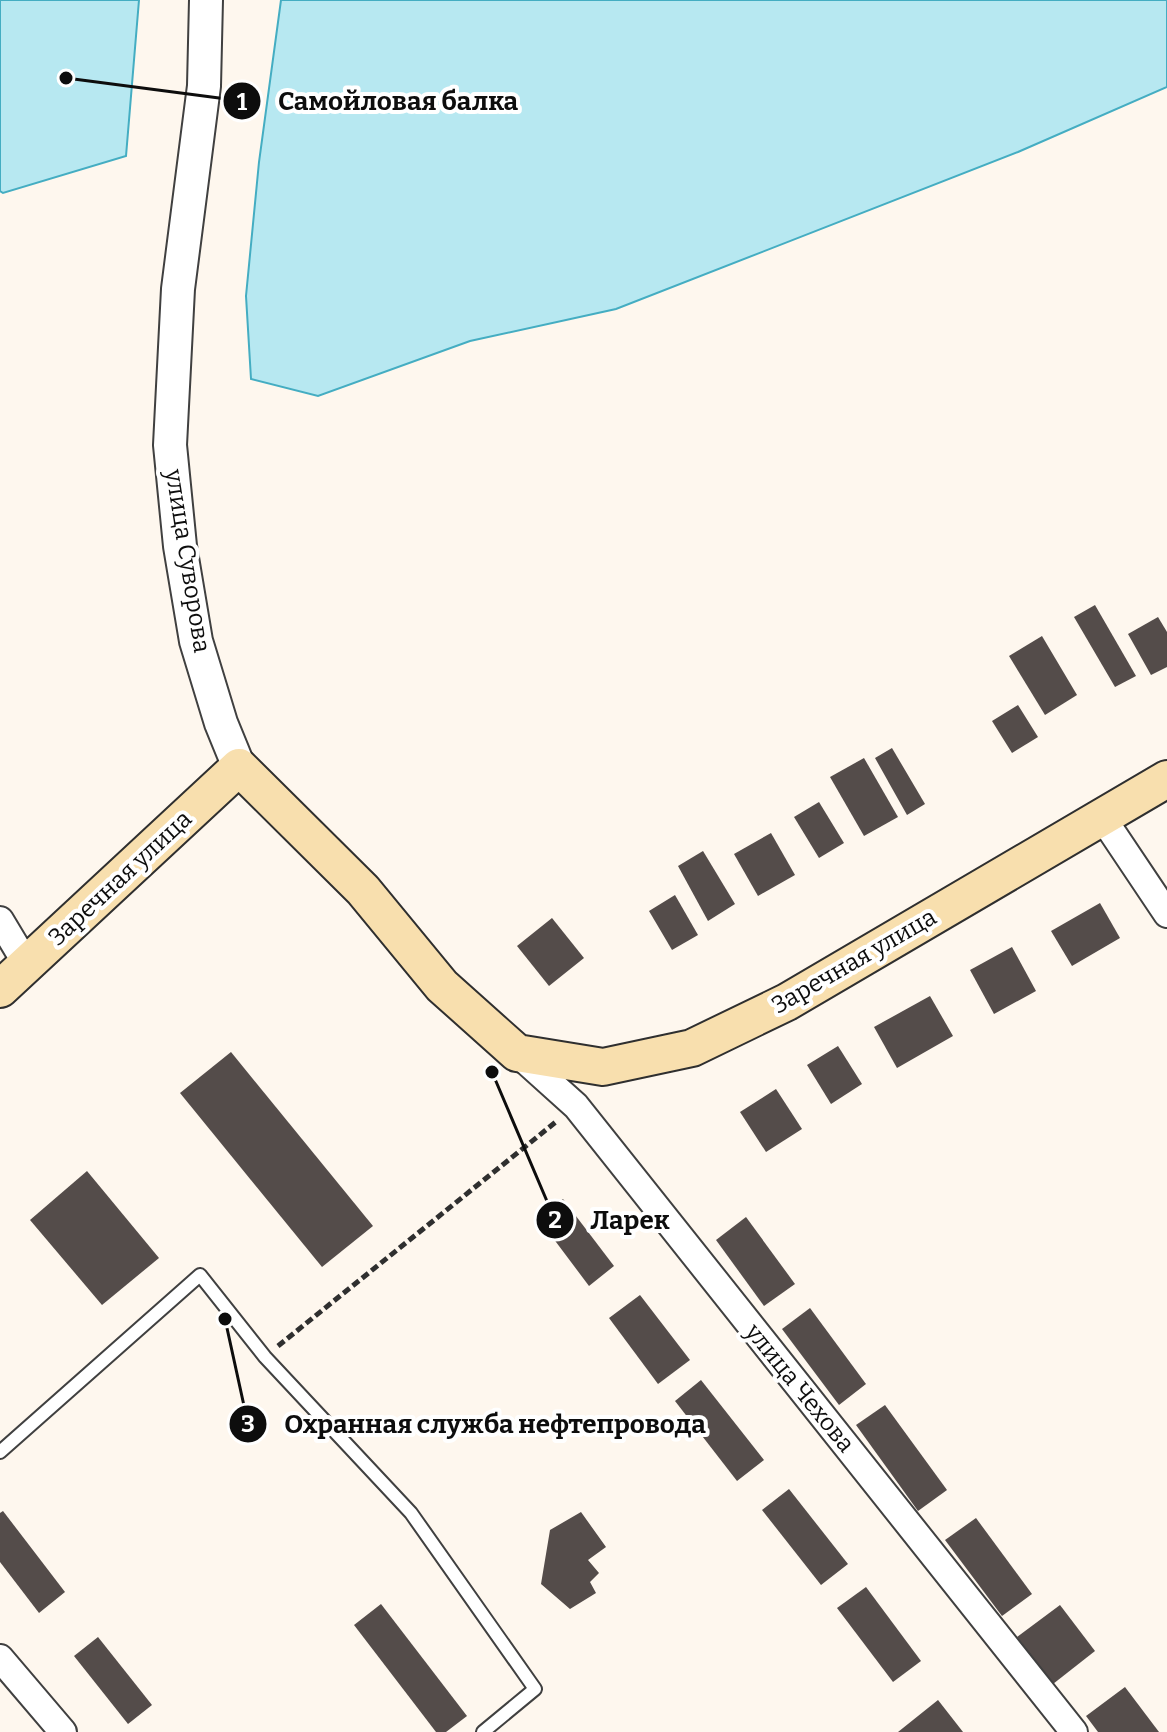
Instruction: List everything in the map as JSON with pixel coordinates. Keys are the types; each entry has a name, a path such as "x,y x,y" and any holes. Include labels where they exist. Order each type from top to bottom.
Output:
{"main road":[{"name":"Заречная улица","path":"0,989 239,767"},
{"name":"улица Суворова","path":"239,767 363,890 442,986 517,1053"},
{"name":"Заречная улица","path":"517,1053 603,1067 692,1048 787,1002 1167,779"}],"street":[{"name":"улица Суворова","path":"206,0 204,86 178,289 170,445 180,546 196,641 221,723 239,767"},
{"path":"1102,817 1167,914"},
{"path":"0,920 27,965"},
{"name":"улица Чехова","path":"517,1053 576,1106 1074,1732"},
{"path":"0,1658 63,1732"}],"lane":[{"path":"0,1452 200,1275 265,1357 411,1513 535,1689 483,1732"}],"path":[{"path":"265,1357 576,1106"}],"water":[{"path":"0,0 139,0 126,156 3,193 0,191"},
{"path":"281,0 1167,0 1167,87 1018,152 616,309 470,341 318,396 251,379 246,296 259,162"}],"building":[{"path":"1095,605 1136,676 1115,687 1074,617"},
{"path":"1158,617 1167,632 1167,667 1151,675 1128,634"},
{"path":"1042,636 1077,695 1045,715 1009,656"},
{"path":"1018,705 1038,737 1012,753 992,721"},
{"path":"892,748 925,804 907,815 875,758"},
{"path":"864,758 898,817 864,836 830,777"},
{"path":"819,802 844,843 819,858 794,817"},
{"path":"771,833 795,875 758,896 734,854"},
{"path":"703,851 735,904 708,921 678,866"},
{"path":"675,895 698,935 672,950 649,911"},
{"path":"1100,903 1120,938 1072,966 1051,931"},
{"path":"552,918 584,958 549,986 517,946"},
{"path":"1012,947 1036,991 994,1014 970,970"},
{"path":"930,996 953,1036 897,1068 874,1027"},
{"path":"838,1046 862,1084 831,1104 807,1065"},
{"path":"231,1052 373,1226 322,1267 180,1093"},
{"path":"776,1089 802,1129 766,1152 740,1112"},
{"path":"87,1171 159,1258 102,1305 30,1220"},
{"path":"563,1199 614,1266 589,1286 538,1218"},
{"path":"746,1217 795,1284 764,1306 716,1240"},
{"path":"640,1295 690,1360 658,1384 609,1318"},
{"path":"810,1308 866,1384 839,1405 782,1329"},
{"path":"701,1380 764,1460 737,1481 675,1401"},
{"path":"885,1405 947,1490 918,1511 856,1425"},
{"path":"789,1489 848,1564 821,1585 762,1510"},
{"path":"3,1511 65,1592 39,1613 0,1562 0,1513"},
{"path":"581,1512 606,1547 588,1560 599,1573 590,1582 596,1593 570,1609 541,1584 550,1530"},
{"path":"976,1518 1032,1594 1002,1616 945,1540"},
{"path":"866,1587 921,1661 893,1682 837,1608"},
{"path":"381,1604 467,1716 446,1732 436,1732 354,1625"},
{"path":"1060,1605 1095,1651 1053,1684 1017,1637"},
{"path":"98,1637 152,1705 128,1724 74,1656"},
{"path":"1125,1687 1159,1732 1098,1732 1086,1716"},
{"path":"938,1700 963,1732 898,1732"}],"place":[{"name":"Самойловая балка","path":"66,78"},
{"name":"Ларек","path":"492,1072"},
{"name":"Охранная служба нефтепровода","path":"225,1319"}]}
